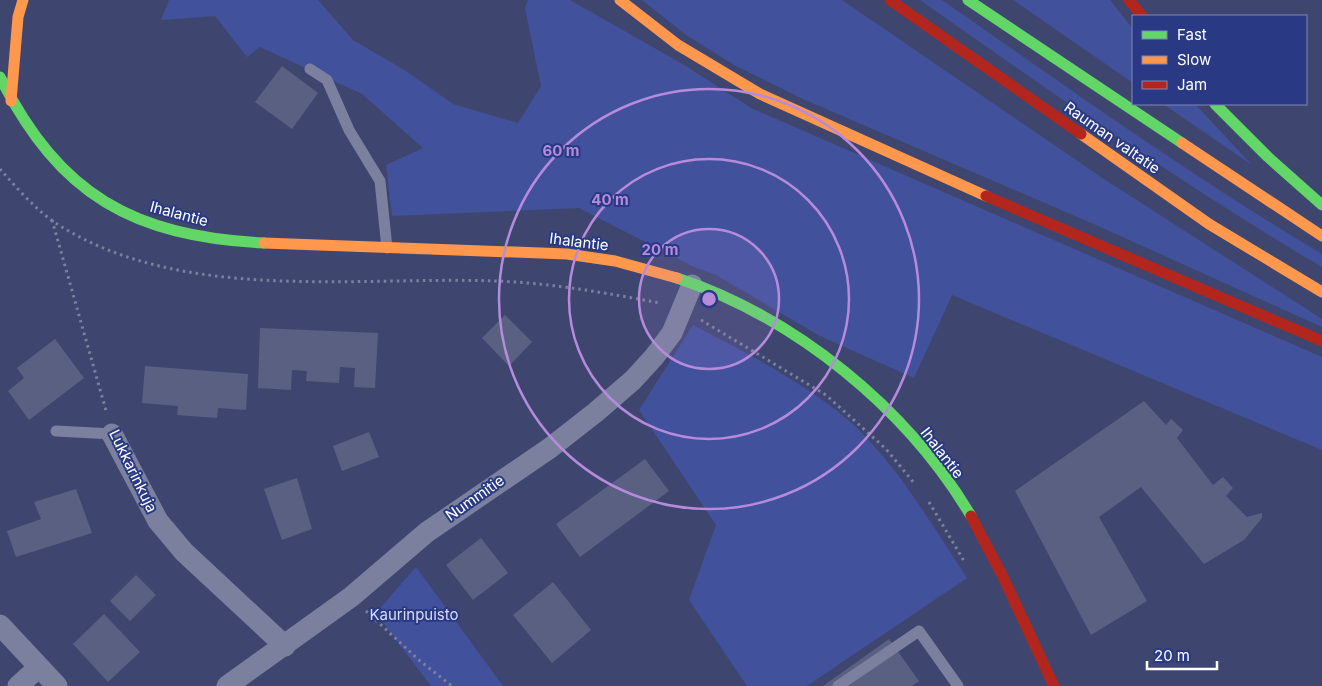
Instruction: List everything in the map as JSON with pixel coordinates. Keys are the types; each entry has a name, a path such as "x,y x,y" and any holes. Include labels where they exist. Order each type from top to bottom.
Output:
{"main road":[{"path":"11,101 18,17 24,0"},
{"path":"620,0 678,45 760,94 946,179 1322,341"},
{"name":"Rauman valtatie","path":"890,0 1209,224 1322,292"},
{"path":"968,0 1322,236"},
{"path":"1129,0 1141,15"},
{"name":"Ihalantie","path":"0,77 11,101 45,153 62,171 105,202 149,223 183,233 211,238 387,250 545,252 578,255 655,270 728,299 811,349 846,374 910,436 942,474 969,513 1054,686"},
{"path":"1216,105 1261,150 1322,206"}],"street":[{"name":"Nummitie","path":"227,686 351,597 427,532 550,448 596,412 654,357 672,333 692,285"},
{"name":"Lukkarinkuja","path":"112,434 158,521 184,552 285,646"},
{"path":"0,625 57,686"},
{"path":"18,686 39,667"}],"lane":[{"path":"310,69 327,80 349,130 380,181 387,250"},
{"path":"56,431 112,434"},
{"path":"838,686 919,631 958,686"}],"path":[{"path":"0,169 52,220 84,240 130,258 173,269 294,281 498,281 587,290 666,304 704,321 826,394 886,449 919,488"},
{"name":"Lukkarinkuja","path":"52,220 112,434"},
{"path":"924,495 968,568"},
{"path":"351,597 420,661 452,686"}],"green space":[{"path":"169,0 318,0 353,40 406,71 453,104 518,123 541,86 525,8 528,0 570,0 686,66 751,108 1322,357 1322,450 952,295 914,378 820,336 716,275 694,267 579,208 392,216 386,165 423,148 362,94 260,47 247,57 215,16 161,20"},
{"path":"642,0 842,0 1104,179 1322,319 1322,327 1096,225 803,99 736,66 686,35"},
{"path":"920,0 942,0 1177,162 1322,254 1322,267 1169,171"},
{"path":"1013,0 1110,0 1132,28 1132,82"},
{"path":"1164,105 1196,105 1252,165"},
{"path":"693,325 757,359 800,385 840,413 857,428 903,481 967,578 807,686 747,686 689,600 716,525 639,410"},
{"name":"Kaurinpuisto","path":"416,567 503,686 431,686 376,613"}],"building":[{"path":"282,66 318,93 292,129 255,102"},
{"path":"505,315 532,342 509,366 482,338"},
{"path":"260,328 378,333 375,388 354,387 355,368 340,367 339,383 306,381 307,371 292,370 291,390 258,388"},
{"path":"55,339 84,378 29,420 8,391 24,378 17,368"},
{"path":"145,366 248,374 246,410 218,408 217,418 177,415 178,406 142,403"},
{"path":"1144,401 1166,425 1171,419 1183,430 1177,438 1213,485 1223,477 1233,488 1226,496 1247,517 1262,513 1262,518 1244,540 1204,564 1141,487 1099,517 1147,601 1091,635 1015,491"},
{"path":"369,432 379,457 342,471 333,446"},
{"path":"645,459 669,491 580,557 556,524"},
{"path":"297,478 312,529 282,540 264,489"},
{"path":"76,489 92,533 16,557 7,531 41,519 34,502"},
{"path":"481,538 508,573 473,600 446,565"},
{"path":"136,575 156,595 130,621 110,601"},
{"path":"553,582 591,630 552,663 513,615"},
{"path":"104,614 140,652 108,682 73,644"},
{"path":"889,639 919,681 912,686 823,686"}],"traffic: fast":[{"path":"968,0 1182,143"},
{"path":"0,77 23,118 48,152 75,180 105,202 139,219 176,231 218,239 264,243"},
{"path":"1216,105 1268,157 1322,205"},
{"path":"677,278 721,295 764,317 805,342 845,372 881,404 915,439 945,476 971,516"}],"traffic: slow":[{"path":"11,101 18,17 23,0"},
{"path":"620,0 678,45 760,94 986,196"},
{"path":"1081,134 1209,224 1322,292"},
{"path":"1182,143 1322,236"},
{"path":"264,243 567,254 615,261 677,278"}],"traffic: jam":[{"path":"890,0 1081,134"},
{"path":"1129,0 1141,15"},
{"path":"986,196 1322,341"},
{"path":"971,516 1003,577 1054,686"}]}
